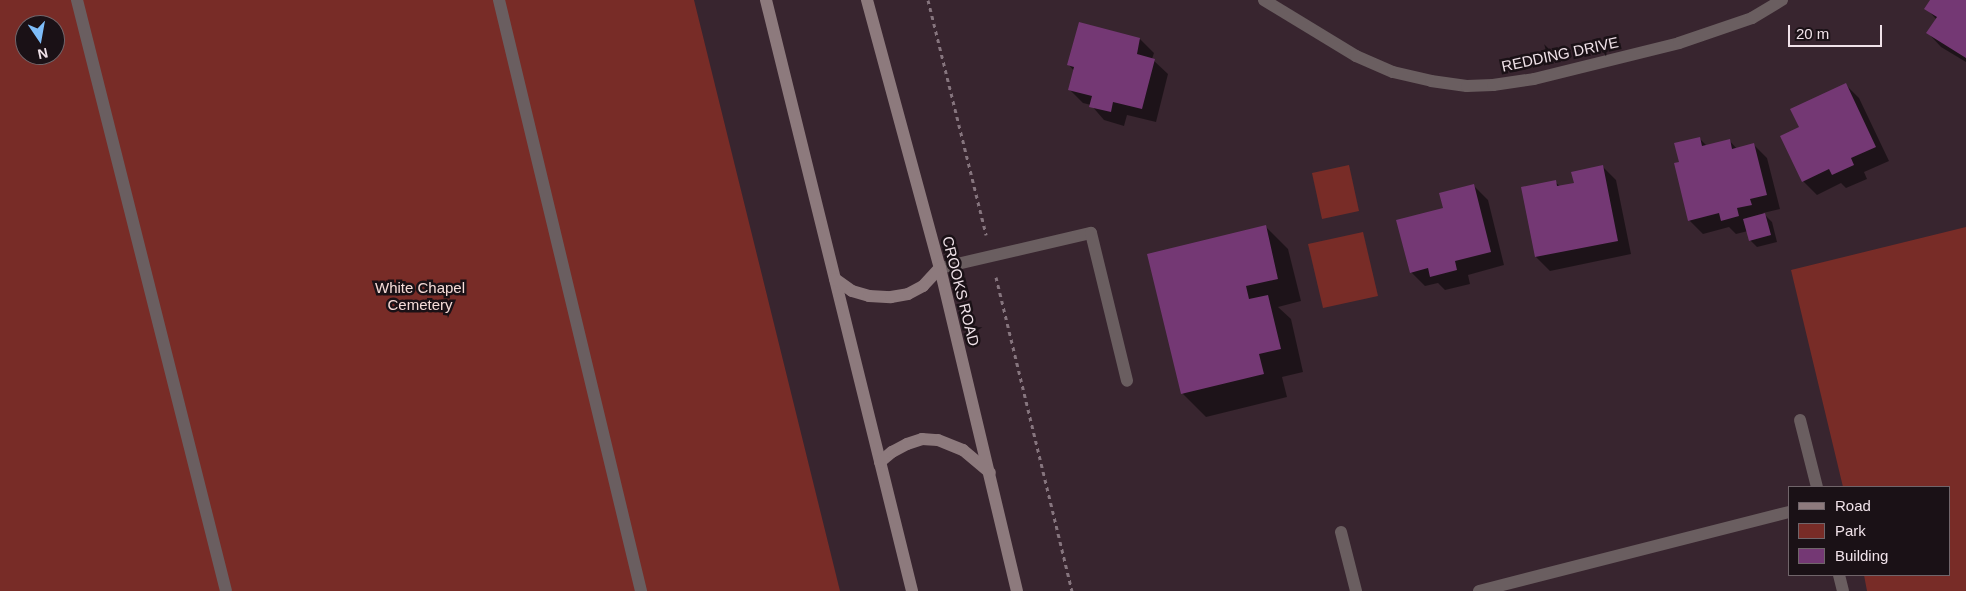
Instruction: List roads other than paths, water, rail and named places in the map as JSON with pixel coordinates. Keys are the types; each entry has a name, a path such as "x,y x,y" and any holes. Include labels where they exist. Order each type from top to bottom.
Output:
{"main road":[{"path":"766,0 912,591"},
{"name":"CROOKS ROAD","path":"867,0 940,268 1017,591"},
{"path":"834,279 852,291 869,296 891,297 908,294 923,286 940,268"},
{"path":"880,462 892,452 907,444 922,439 938,440 963,450 990,473"}],"street":[{"path":"77,0 226,591"},
{"path":"499,0 641,591"},
{"name":"REDDING DRIVE","path":"1264,0 1356,56 1393,72 1431,81 1467,86 1493,85 1534,79 1679,43 1752,18 1782,0"},
{"path":"940,268 1091,233 1127,381"},
{"path":"1800,420 1817,486"},
{"path":"1480,591 1788,513"},
{"path":"1341,532 1356,591"},
{"path":"1839,576 1843,591"}],"park label":[{"name":"White Chapel Cemetery","path":"420,296"}]}
